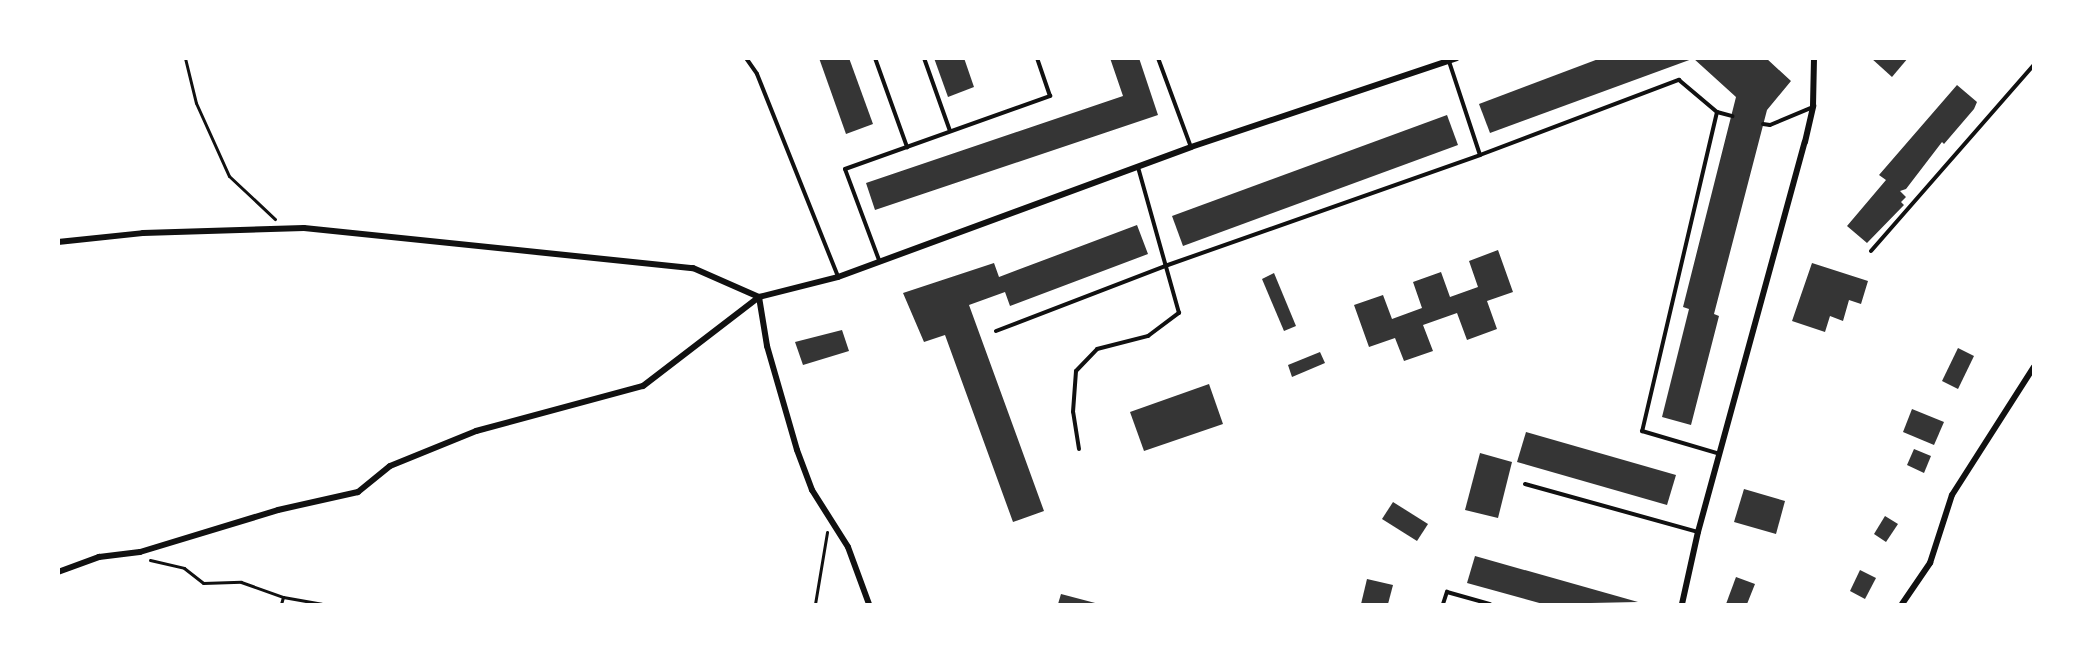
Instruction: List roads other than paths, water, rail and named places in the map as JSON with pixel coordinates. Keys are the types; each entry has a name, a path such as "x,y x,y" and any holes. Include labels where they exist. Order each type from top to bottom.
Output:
{"street":[{"path":"58,572 99,557 140,552 278,510 358,492 390,466 476,431 642,386 759,297 838,277 1191,147 1457,58"},
{"path":"1682,604 1698,532 1813,106 1814,58"},
{"path":"58,242 143,233 285,229 693,268 759,297"},
{"path":"759,297 767,346 797,450 812,490 848,547 869,604"},
{"path":"1902,604 1930,563 1952,495 2034,367"}],"lane":[{"path":"746,58 757,74 838,277"},
{"path":"875,58 907,147"},
{"path":"924,58 950,131"},
{"path":"879,260 845,169 1050,96 1037,58"},
{"path":"1158,58 1191,147"},
{"path":"1449,61 1480,155"},
{"path":"1871,251 2034,65"},
{"path":"996,331 1166,266 1480,155 1679,80 1717,112 1732,116"},
{"path":"1763,124 1770,125 1813,106"},
{"path":"1717,112 1642,430 1720,454"},
{"path":"1079,449 1072,412 1076,371 1097,349 1148,336 1179,313 1138,166"},
{"path":"1525,484 1698,532"},
{"path":"1443,604 1447,592 1490,604"}]}
